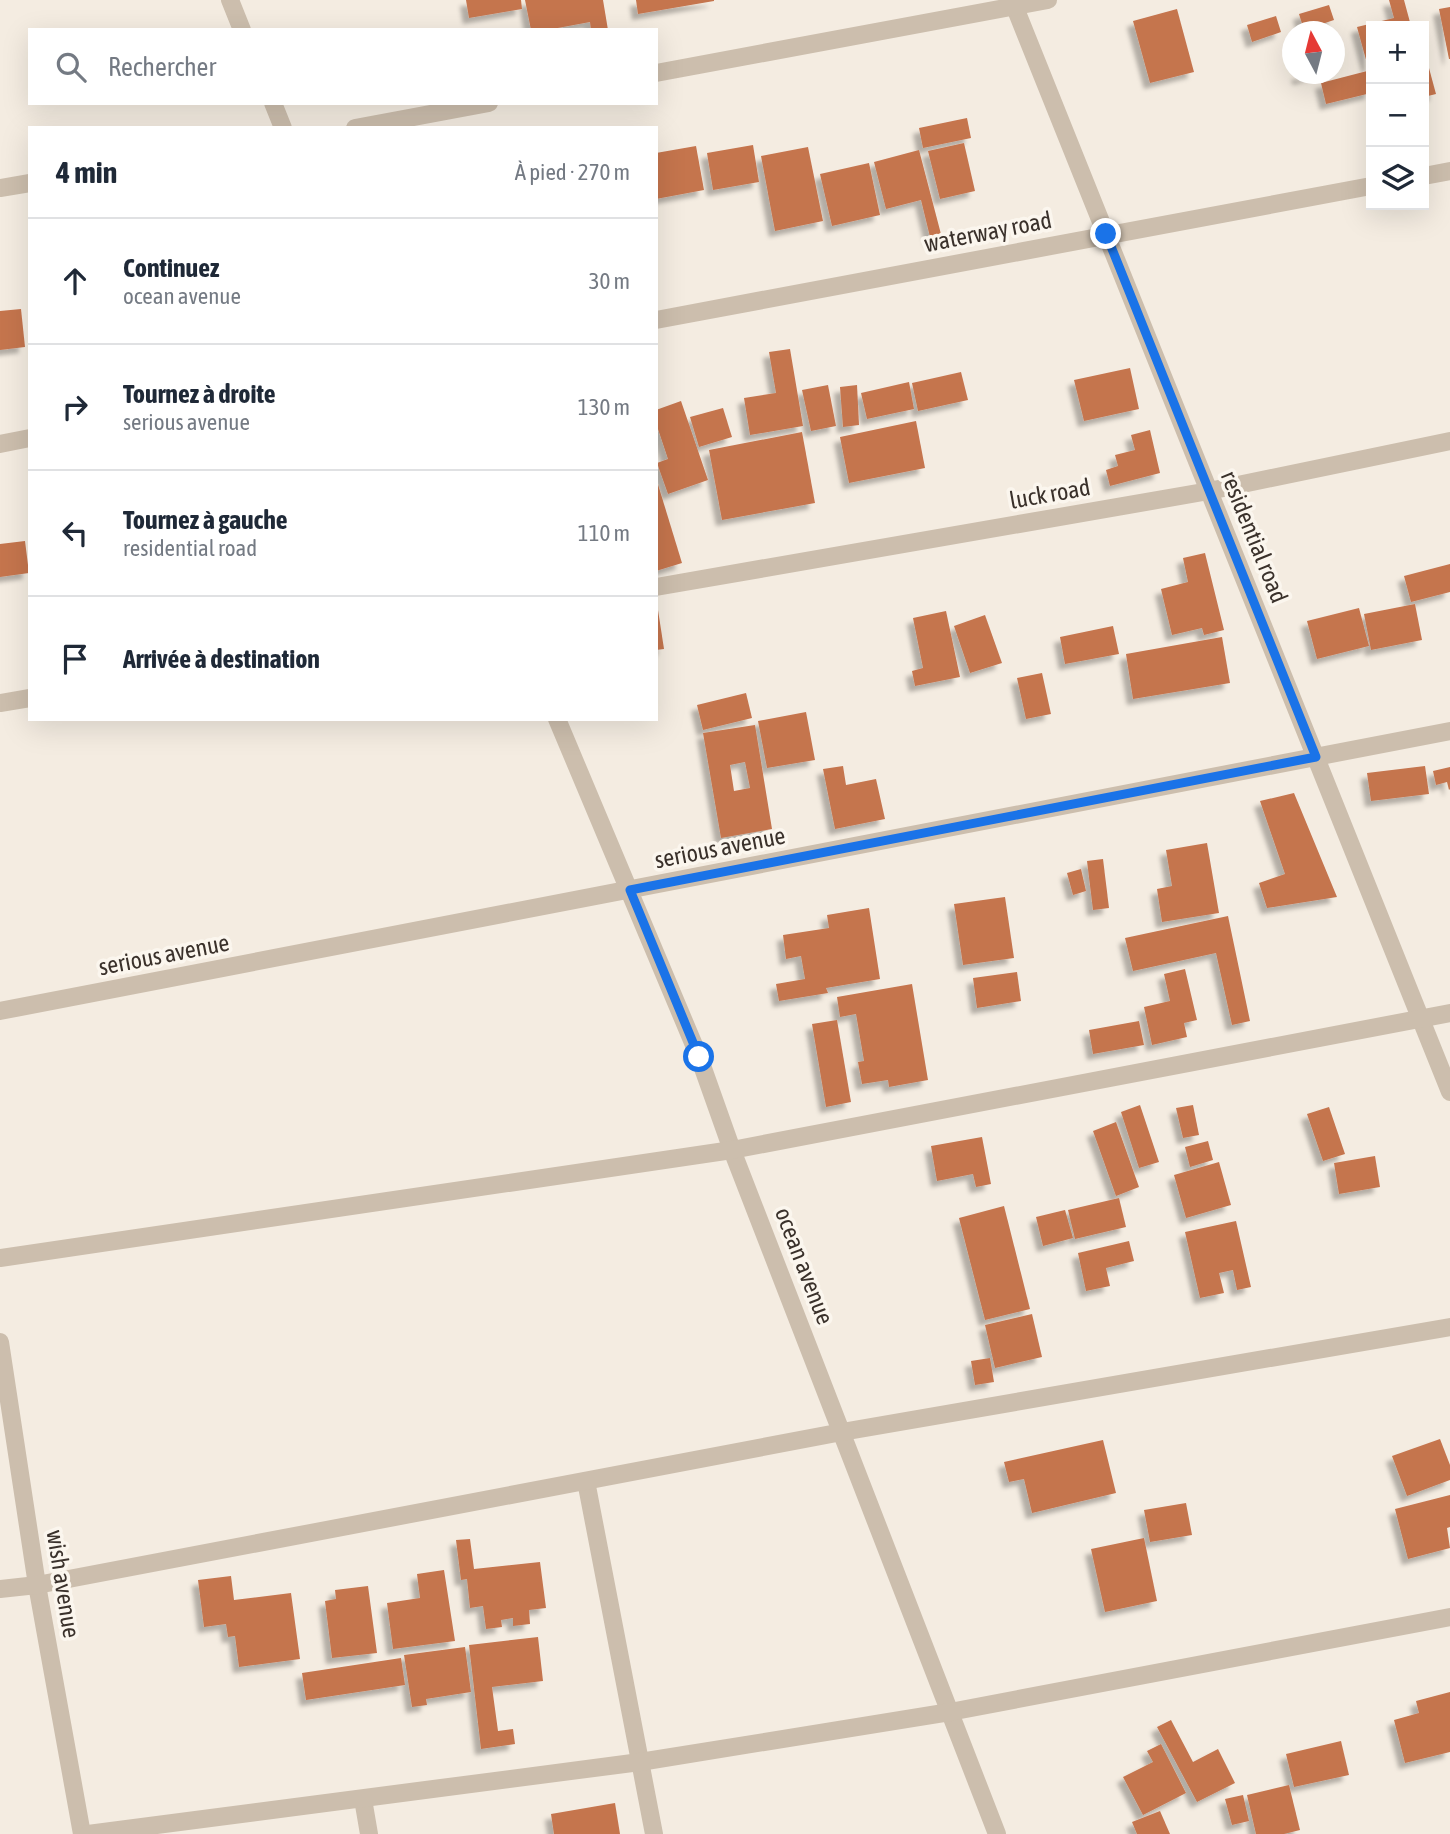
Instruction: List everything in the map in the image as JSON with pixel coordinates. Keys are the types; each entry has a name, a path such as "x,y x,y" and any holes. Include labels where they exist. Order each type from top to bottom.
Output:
{"street":[{"path":"230,0 241,28"},
{"path":"658,73 1014,4 1048,0"},
{"name":"residential road","path":"1014,4 1450,1092"},
{"path":"274,105 282,126"},
{"path":"366,126 478,105"},
{"path":"1429,175 1450,171"},
{"path":"0,188 28,183"},
{"name":"waterway road","path":"658,320 1366,187"},
{"path":"0,444 28,438"},
{"name":"luck road","path":"658,587 1209,491 1450,441"},
{"path":"0,704 28,698"},
{"name":"ocean avenue","path":"558,721 699,1057 732,1150 997,1834"},
{"name":"serious avenue","path":"0,1011 1450,731"},
{"path":"0,1258 732,1150 1450,1013"},
{"path":"0,1589 37,1585 842,1432 1450,1327"},
{"name":"wish avenue","path":"0,1342 37,1585 82,1834"},
{"path":"586,1481 654,1834"},
{"path":"88,1834 640,1762 950,1712 1450,1617"},
{"path":"363,1798 369,1834"}],"building":[{"path":"466,0 521,0 522,9 469,18"},
{"path":"525,0 603,0 608,28 591,28 590,22 558,28 531,28"},
{"path":"636,0 714,0 714,1 638,14"},
{"path":"1389,0 1404,0 1410,21 1382,21 1394,18"},
{"path":"1329,5 1334,20 1301,21 1299,14"},
{"path":"1450,7 1450,59 1449,59 1439,9"},
{"path":"1177,9 1194,72 1150,83 1133,21"},
{"path":"1276,16 1281,32 1252,42 1247,25"},
{"path":"1366,25 1366,60 1357,27"},
{"path":"1429,68 1436,94 1429,96"},
{"path":"1366,71 1366,94 1326,104 1321,84 1345,84 1345,77"},
{"path":"967,118 971,138 923,148 919,128"},
{"path":"964,143 975,191 940,199 928,151"},
{"path":"753,145 759,182 713,190 707,153"},
{"path":"696,146 704,190 658,199 658,153"},
{"path":"808,147 823,221 775,231 761,156"},
{"path":"919,150 942,238 931,241 921,200 886,209 874,162"},
{"path":"869,163 880,215 832,226 820,174"},
{"path":"21,309 25,347 0,350 0,311"},
{"path":"790,349 803,426 750,435 744,398 776,393 769,352"},
{"path":"1130,368 1139,409 1084,421 1074,380"},
{"path":"961,372 968,400 918,411 912,383"},
{"path":"909,382 914,409 867,419 861,393"},
{"path":"828,385 836,426 811,431 802,390"},
{"path":"857,385 859,425 843,427 840,387"},
{"path":"681,401 708,480 668,494 658,466 658,463 668,459 658,429 658,409"},
{"path":"723,408 732,437 699,447 690,417"},
{"path":"916,421 925,468 849,483 840,437"},
{"path":"1150,430 1160,473 1110,486 1106,470 1118,466 1115,455 1135,450 1131,435"},
{"path":"802,432 815,503 722,520 709,450"},
{"path":"658,485 682,563 658,570"},
{"path":"25,541 28,573 0,577 0,544"},
{"path":"1205,553 1224,630 1204,635 1202,628 1172,635 1161,589 1188,582 1183,558"},
{"path":"1450,564 1450,592 1411,602 1404,576"},
{"path":"1415,604 1422,640 1371,650 1364,614"},
{"path":"1359,608 1369,646 1317,659 1307,621"},
{"path":"658,610 664,649 658,650"},
{"path":"946,611 960,677 915,686 912,671 923,668 913,618"},
{"path":"985,615 1002,663 970,673 954,626"},
{"path":"1113,626 1119,654 1065,664 1060,637"},
{"path":"1222,637 1230,683 1133,699 1126,654"},
{"path":"1042,673 1051,714 1026,719 1017,678"},
{"path":"746,693 752,718 703,730 697,705"},
{"path":"806,712 815,760 767,768 758,721"},
{"path":"755,725 772,829 721,838 703,733","holes":["745,762 750,788 734,791 730,765"]},
{"path":"843,766 846,785 876,779 885,819 835,829 823,769"},
{"path":"1425,766 1429,794 1371,801 1367,773"},
{"path":"1450,767 1449,790 1447,782 1436,785 1433,771"},
{"path":"1294,793 1337,897 1267,908 1259,883 1285,874 1260,801"},
{"path":"1207,843 1219,913 1162,922 1157,889 1172,886 1166,850"},
{"path":"1103,859 1109,908 1093,910 1087,861"},
{"path":"1081,869 1086,891 1073,895 1067,873"},
{"path":"1005,897 1014,958 963,965 954,904"},
{"path":"869,908 880,979 826,988 828,993 779,1001 776,984 805,979 801,956 786,959 783,935 829,928 827,915"},
{"path":"1228,916 1250,1021 1232,1025 1216,953 1133,971 1125,938"},
{"path":"1185,969 1197,1020 1184,1023 1187,1037 1152,1045 1144,1007 1170,1001 1164,974"},
{"path":"1017,972 1021,1001 977,1008 973,978"},
{"path":"912,984 928,1080 889,1087 888,1080 862,1084 858,1062 864,1061 856,1014 840,1017 837,997"},
{"path":"837,1020 851,1102 826,1107 812,1024"},
{"path":"1139,1021 1144,1045 1093,1054 1089,1030"},
{"path":"1140,1105 1159,1162 1139,1168 1121,1112"},
{"path":"1193,1105 1199,1135 1183,1138 1176,1108"},
{"path":"1329,1107 1345,1154 1323,1161 1307,1114"},
{"path":"1116,1122 1139,1187 1116,1196 1093,1131"},
{"path":"982,1137 991,1184 976,1187 973,1174 937,1181 931,1146"},
{"path":"1208,1141 1213,1160 1190,1167 1185,1147"},
{"path":"1375,1156 1380,1187 1339,1194 1334,1163"},
{"path":"1219,1162 1231,1205 1186,1218 1174,1175"},
{"path":"1119,1198 1126,1227 1075,1239 1068,1210"},
{"path":"1004,1206 1030,1309 985,1320 959,1218"},
{"path":"1065,1210 1073,1238 1043,1246 1036,1217"},
{"path":"1236,1221 1251,1287 1237,1290 1233,1270 1219,1273 1224,1293 1200,1298 1185,1232"},
{"path":"1129,1241 1134,1261 1106,1268 1110,1286 1086,1291 1078,1253"},
{"path":"1032,1314 1042,1357 995,1368 985,1325"},
{"path":"990,1358 994,1382 975,1385 971,1361"},
{"path":"1440,1439 1450,1465 1450,1480 1407,1496 1392,1456"},
{"path":"1103,1440 1116,1493 1032,1513 1024,1479 1009,1482 1004,1462"},
{"path":"1450,1495 1450,1527 1447,1528 1450,1548 1408,1559 1395,1509"},
{"path":"1186,1503 1192,1535 1150,1542 1144,1510"},
{"path":"1144,1538 1157,1601 1105,1612 1091,1549"},
{"path":"470,1539 474,1569 540,1562 546,1608 529,1610 530,1624 513,1626 513,1618 501,1620 502,1627 486,1629 483,1606 470,1608 467,1579 461,1580 456,1540"},
{"path":"444,1570 455,1641 393,1649 387,1603 420,1598 417,1574"},
{"path":"231,1576 234,1600 291,1593 300,1659 239,1667 235,1636 228,1637 226,1624 204,1627 198,1580"},
{"path":"368,1586 377,1653 332,1658 325,1601 336,1599 335,1590"},
{"path":"538,1637 543,1681 492,1687 498,1731 513,1729 515,1744 481,1749 469,1645"},
{"path":"465,1647 471,1692 426,1699 427,1705 412,1707 404,1655"},
{"path":"401,1658 405,1685 306,1700 302,1673"},
{"path":"1450,1692 1450,1752 1405,1763 1394,1720 1419,1713 1416,1701"},
{"path":"1171,1720 1193,1762 1218,1749 1235,1783 1197,1802 1157,1727"},
{"path":"1341,1741 1349,1775 1294,1787 1286,1754"},
{"path":"1161,1744 1186,1793 1143,1815 1123,1777 1153,1762 1147,1751"},
{"path":"1289,1785 1300,1830 1284,1834 1256,1834 1247,1795"},
{"path":"1243,1795 1249,1821 1232,1825 1225,1799"},
{"path":"615,1803 620,1834 554,1834 551,1814"},
{"path":"1160,1811 1170,1834 1137,1834 1132,1822"}],"route":[{"path":"699,1057 630,890 1316,757 1106,234"}]}
